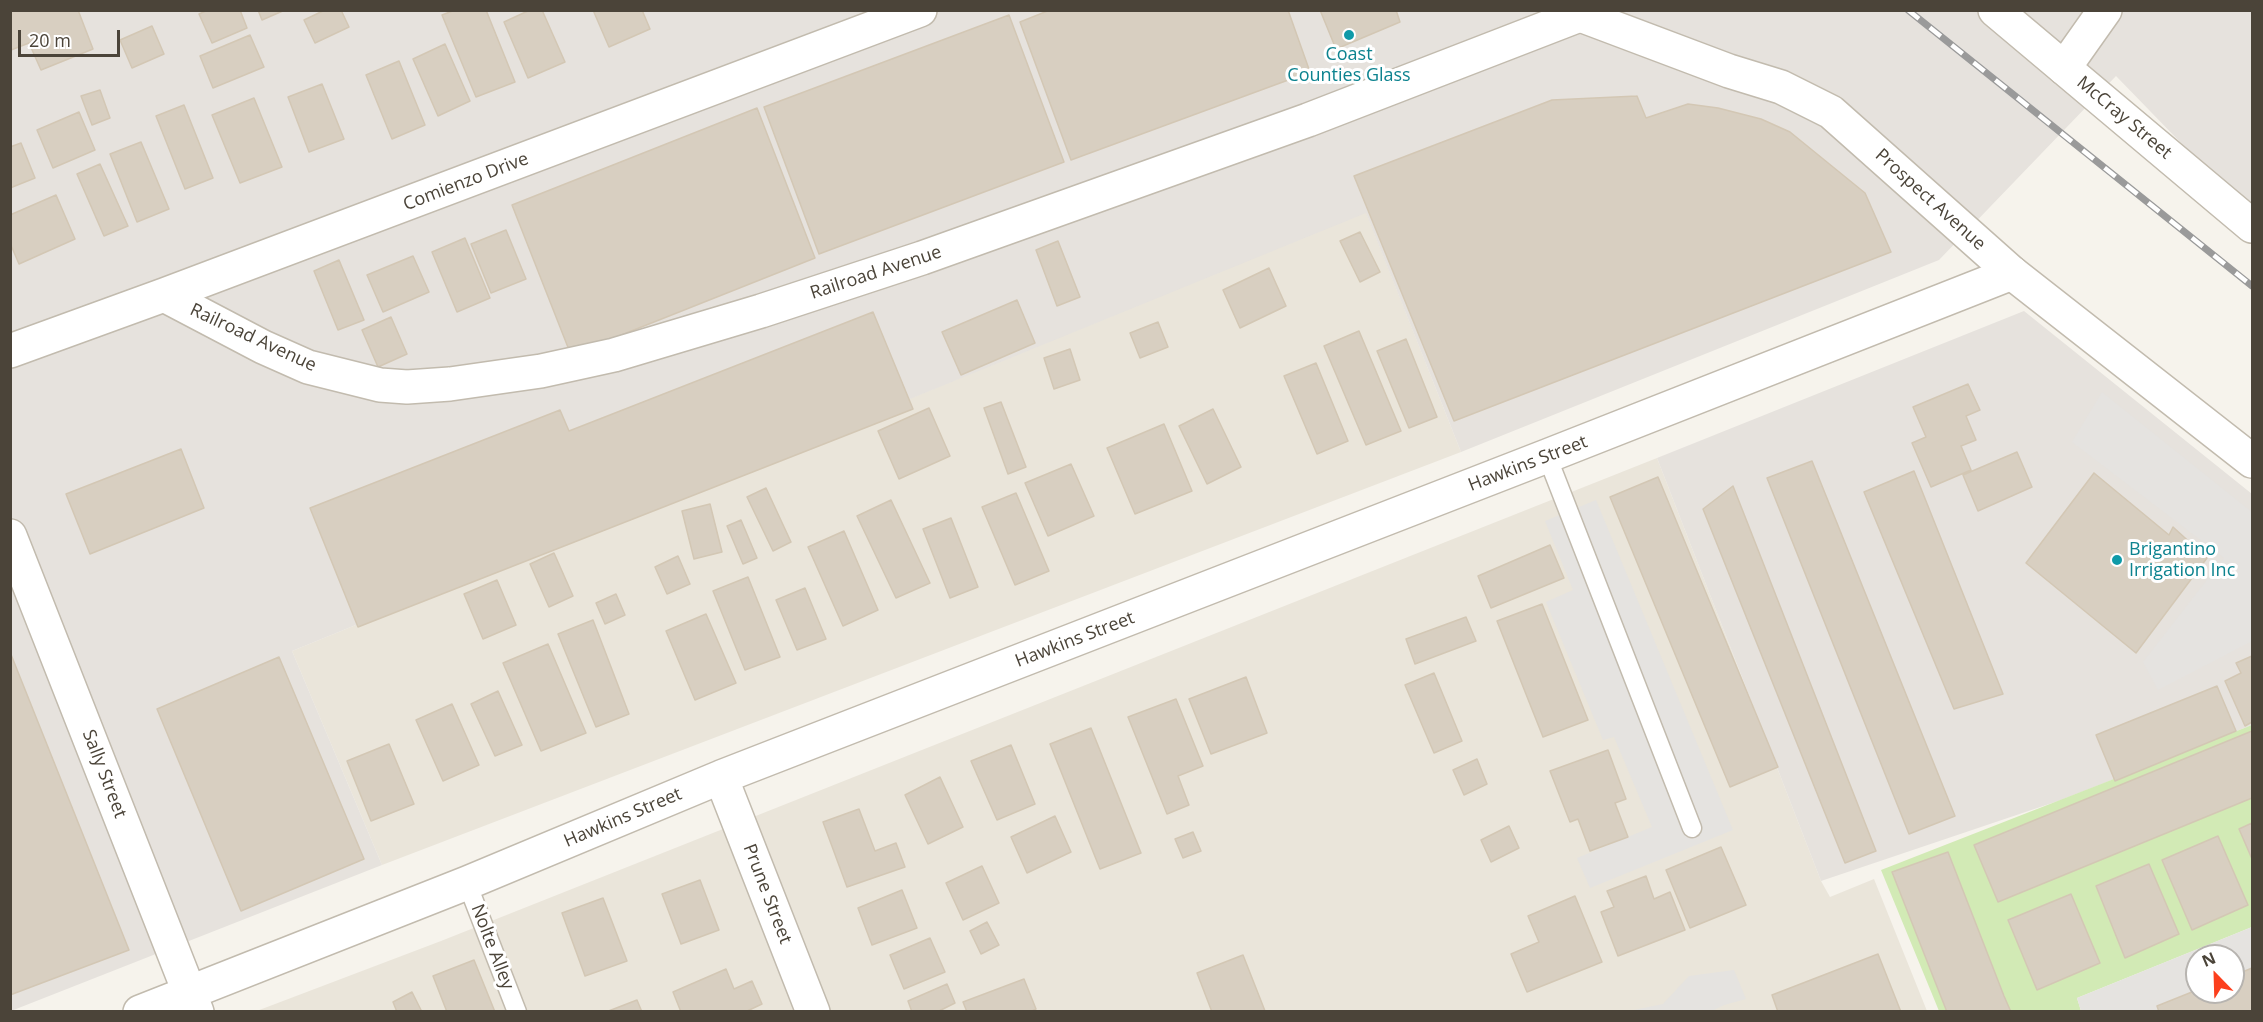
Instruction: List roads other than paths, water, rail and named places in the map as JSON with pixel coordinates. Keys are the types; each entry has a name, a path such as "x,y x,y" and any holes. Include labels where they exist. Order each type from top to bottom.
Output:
{"street":[{"name":"Comienzo Drive","path":"10,351 920,10"},
{"name":"McCray Street","path":"1995,10 2253,226"},
{"path":"2064,68 2105,10"},
{"name":"Railroad Avenue","path":"164,295 308,367 380,385 407,387 450,384 541,371 615,355 761,311 922,258 1308,120 1572,13"},
{"name":"Prospect Avenue","path":"1572,13 1729,71 1781,87 1831,112 2012,273 2253,461"},
{"name":"Hawkins Street","path":"140,1011 193,1002 467,883 721,777 2012,273"},
{"name":"Sally Street","path":"10,536 193,1002"},
{"name":"Prune Street","path":"721,777 813,1011"}],"lane":[{"path":"1547,456 1692,828"},
{"name":"Nolte Alley","path":"467,883 517,1011"}],"railway":[{"path":"1908,10 2252,286"}],"place":[{"name":"Coast Counties Glass","path":"1349,35"},
{"name":"Brigantino Irrigation Inc","path":"2117,560"}]}
